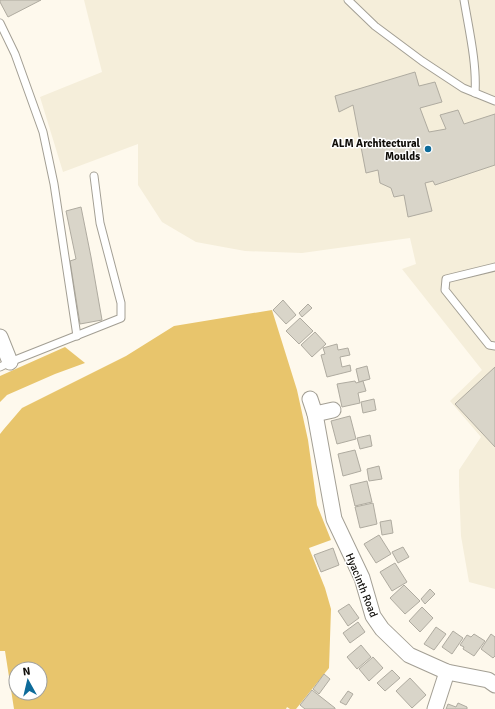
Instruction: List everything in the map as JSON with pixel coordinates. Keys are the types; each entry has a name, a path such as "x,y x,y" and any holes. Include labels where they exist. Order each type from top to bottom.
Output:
{"street":[{"path":"0,337 5,365"},
{"name":"Hyacinth Road","path":"310,399 315,414 334,519 362,578 373,616 382,629 408,654 447,672 488,680 495,685"},
{"path":"315,414 333,410"},
{"path":"435,709 447,672"}],"lane":[{"path":"348,0 375,26 422,61 463,88 495,101"},
{"path":"464,0 476,80 475,93"},
{"path":"0,24 15,54 43,132 54,184 77,336"},
{"path":"5,365 121,318 121,303 100,223 94,176"},
{"path":"495,267 446,279 445,290 489,346 495,346"}],"shaded area":[{"path":"84,0 495,0 495,589 469,582 461,536 459,470 481,437 450,401 482,370 402,269 416,264 410,238 302,253 245,251 196,242 162,222 138,185 138,144 63,172 40,97 102,72"},
{"path":"272,310 297,390 308,440 317,505 331,540 309,548 325,588 331,609 329,668 296,709 290,709 287,707 286,709 14,709 13,701 48,701 48,661 8,661 8,670 5,651 0,651 0,434 22,408 126,356 174,326"},
{"path":"65,347 85,363 55,374 7,395 0,402 0,376"}],"building":[{"path":"0,0 41,0 8,17"},
{"name":"ALM Architectural Moulds","path":"415,72 419,86 435,82 442,102 420,108 429,132 446,129 440,115 458,110 464,124 495,114 495,165 435,185 433,181 425,183 432,211 408,217 404,195 394,197 391,188 380,183 378,170 366,173 353,105 339,112 335,96"},
{"path":"81,207 102,320 80,324 70,261 76,259 66,211"},
{"path":"283,300 296,315 286,324 273,310"},
{"path":"308,304 312,308 302,317 299,313"},
{"path":"300,318 313,331 299,344 286,331"},
{"path":"315,332 326,344 312,357 301,345"},
{"path":"337,344 338,350 348,348 350,355 340,357 342,367 350,365 351,371 327,377 321,355 325,354 323,348"},
{"path":"367,366 370,379 359,382 356,369"},
{"path":"495,367 495,447 455,404"},
{"path":"355,381 356,383 363,381 366,391 358,393 360,403 342,407 337,384"},
{"path":"374,399 376,410 363,413 361,402"},
{"path":"350,416 356,439 337,444 331,421"},
{"path":"370,435 372,446 360,449 357,438"},
{"path":"355,450 361,471 343,476 338,454"},
{"path":"379,466 382,479 369,481 367,469"},
{"path":"367,481 372,502 355,506 350,485"},
{"path":"373,503 377,524 360,528 355,507"},
{"path":"391,520 393,533 382,535 380,522"},
{"path":"379,535 391,554 376,563 364,544"},
{"path":"403,547 409,557 398,563 392,552"},
{"path":"333,548 339,565 321,572 314,555"},
{"path":"395,563 407,582 392,591 380,572"},
{"path":"404,585 420,601 405,614 390,598"},
{"path":"430,589 435,594 425,604 421,599"},
{"path":"349,604 359,618 348,626 338,611"},
{"path":"422,607 433,618 420,632 409,621"},
{"path":"358,622 365,632 350,643 343,633"},
{"path":"436,627 446,634 434,650 424,644"},
{"path":"453,631 463,638 452,654 442,647"},
{"path":"474,634 485,641 474,656 463,649 464,647 460,645 467,635 471,637"},
{"path":"491,634 495,637 495,656 493,658 481,649"},
{"path":"361,645 371,657 357,669 347,657"},
{"path":"373,657 383,668 369,681 359,669"},
{"path":"392,670 400,678 385,691 377,683"},
{"path":"324,674 330,679 319,694 313,689"},
{"path":"410,678 426,695 412,708 396,691"},
{"path":"312,690 335,709 305,709 300,705"},
{"path":"348,691 353,694 346,705 340,702"},
{"path":"458,703 467,707 467,709 446,709 448,704 456,707"}],"place":[{"name":"ALM Architectural Moulds","path":"428,149"}]}
